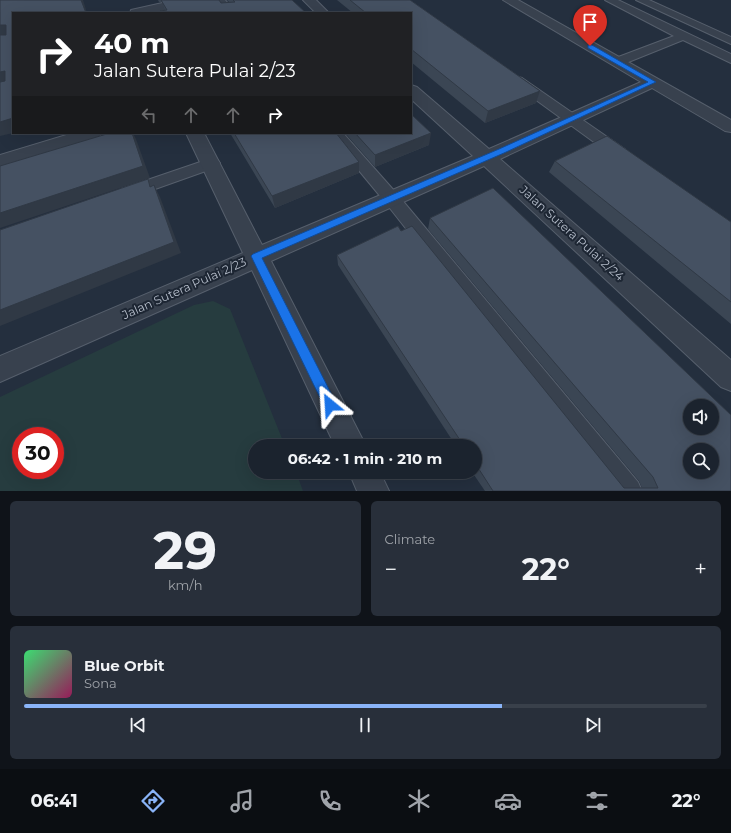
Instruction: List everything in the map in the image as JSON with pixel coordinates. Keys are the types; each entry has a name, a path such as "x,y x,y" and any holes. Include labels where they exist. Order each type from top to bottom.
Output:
{"street":[{"path":"132,11 192,0"},
{"path":"309,0 323,12"},
{"path":"510,0 731,127"},
{"name":"Jalan Sutera Pulai 2/23","path":"0,369 256,256 573,120 653,82"},
{"name":"Jalan Sutera Pulai 2/24","path":"412,91 488,157 731,378"},
{"path":"0,161 90,134"},
{"path":"196,134 212,163 256,256 348,439"},
{"path":"367,479 373,491"}],"lane":[{"path":"219,0 230,12"},
{"path":"610,0 731,59"},
{"path":"641,0 731,41"},
{"path":"617,62 684,36"},
{"path":"507,74 630,160"},
{"path":"336,134 391,198 629,491"},
{"path":"109,199 212,163"}],"green space":[{"path":"213,301 230,309 282,439 248,439 248,479 299,479 303,491 0,491 0,397 194,305"}],"building":[{"path":"0,0 81,0 86,12 12,12 12,118 0,122 0,82 5,81 5,71 0,72 0,35 6,35 6,25 0,25"},
{"path":"161,0 219,0 221,3 235,2 233,0 292,0 305,12 160,11 167,10"},
{"path":"350,0 410,0 540,91 488,111 412,50 412,12 365,12"},
{"path":"412,115 431,133 375,155 356,134 412,134"},
{"path":"107,134 132,134 143,166 0,213 0,166"},
{"path":"235,134 337,134 359,162 272,196"},
{"path":"607,136 731,222 731,302 555,161"},
{"path":"148,179 150,187 154,185 174,242 0,310 0,230"},
{"path":"493,188 714,399 683,399 683,435 719,435 719,404 731,415 731,491 493,491 482,474 482,439 459,439 337,255 398,226 401,231 412,226 624,488 658,488 653,477 430,218"}],"route":[{"path":"330,405 256,256 573,120 653,82 590,46"}]}
